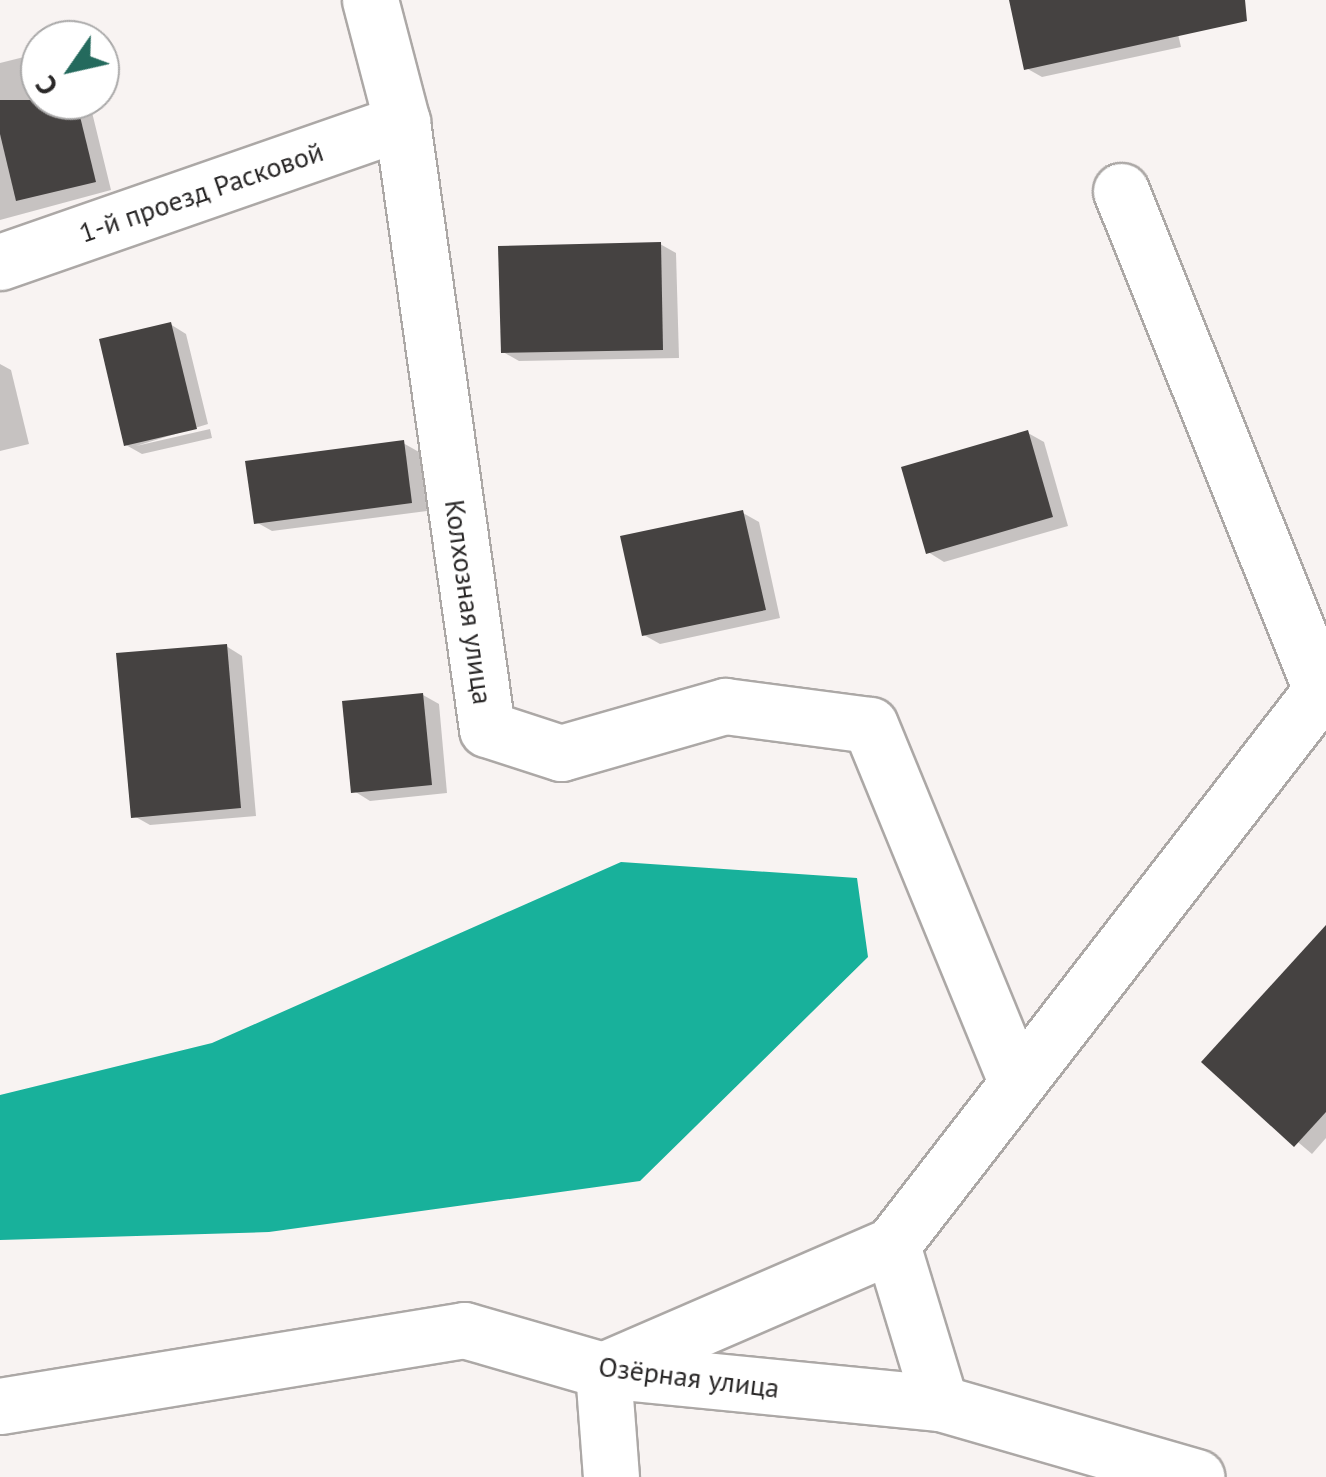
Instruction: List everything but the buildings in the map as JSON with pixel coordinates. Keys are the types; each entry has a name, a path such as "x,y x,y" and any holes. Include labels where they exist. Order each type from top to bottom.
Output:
{"street":[{"path":"370,0 402,122"},
{"name":"1-й проезд Расковой","path":"0,262 402,122"},
{"name":"Колхозная улица","path":"402,122 487,729 562,753 725,706 870,725 1015,1079"},
{"path":"610,1477 603,1370 892,1245 1015,1079 1323,686 1121,192"},
{"path":"892,1245 940,1404"},
{"name":"Озёрная улица","path":"0,1406 464,1330 603,1370 940,1404 1197,1477"}],"shaded area":[{"path":"621,862 857,878 868,957 640,1181 269,1232 0,1240 0,1095 212,1043"}]}
